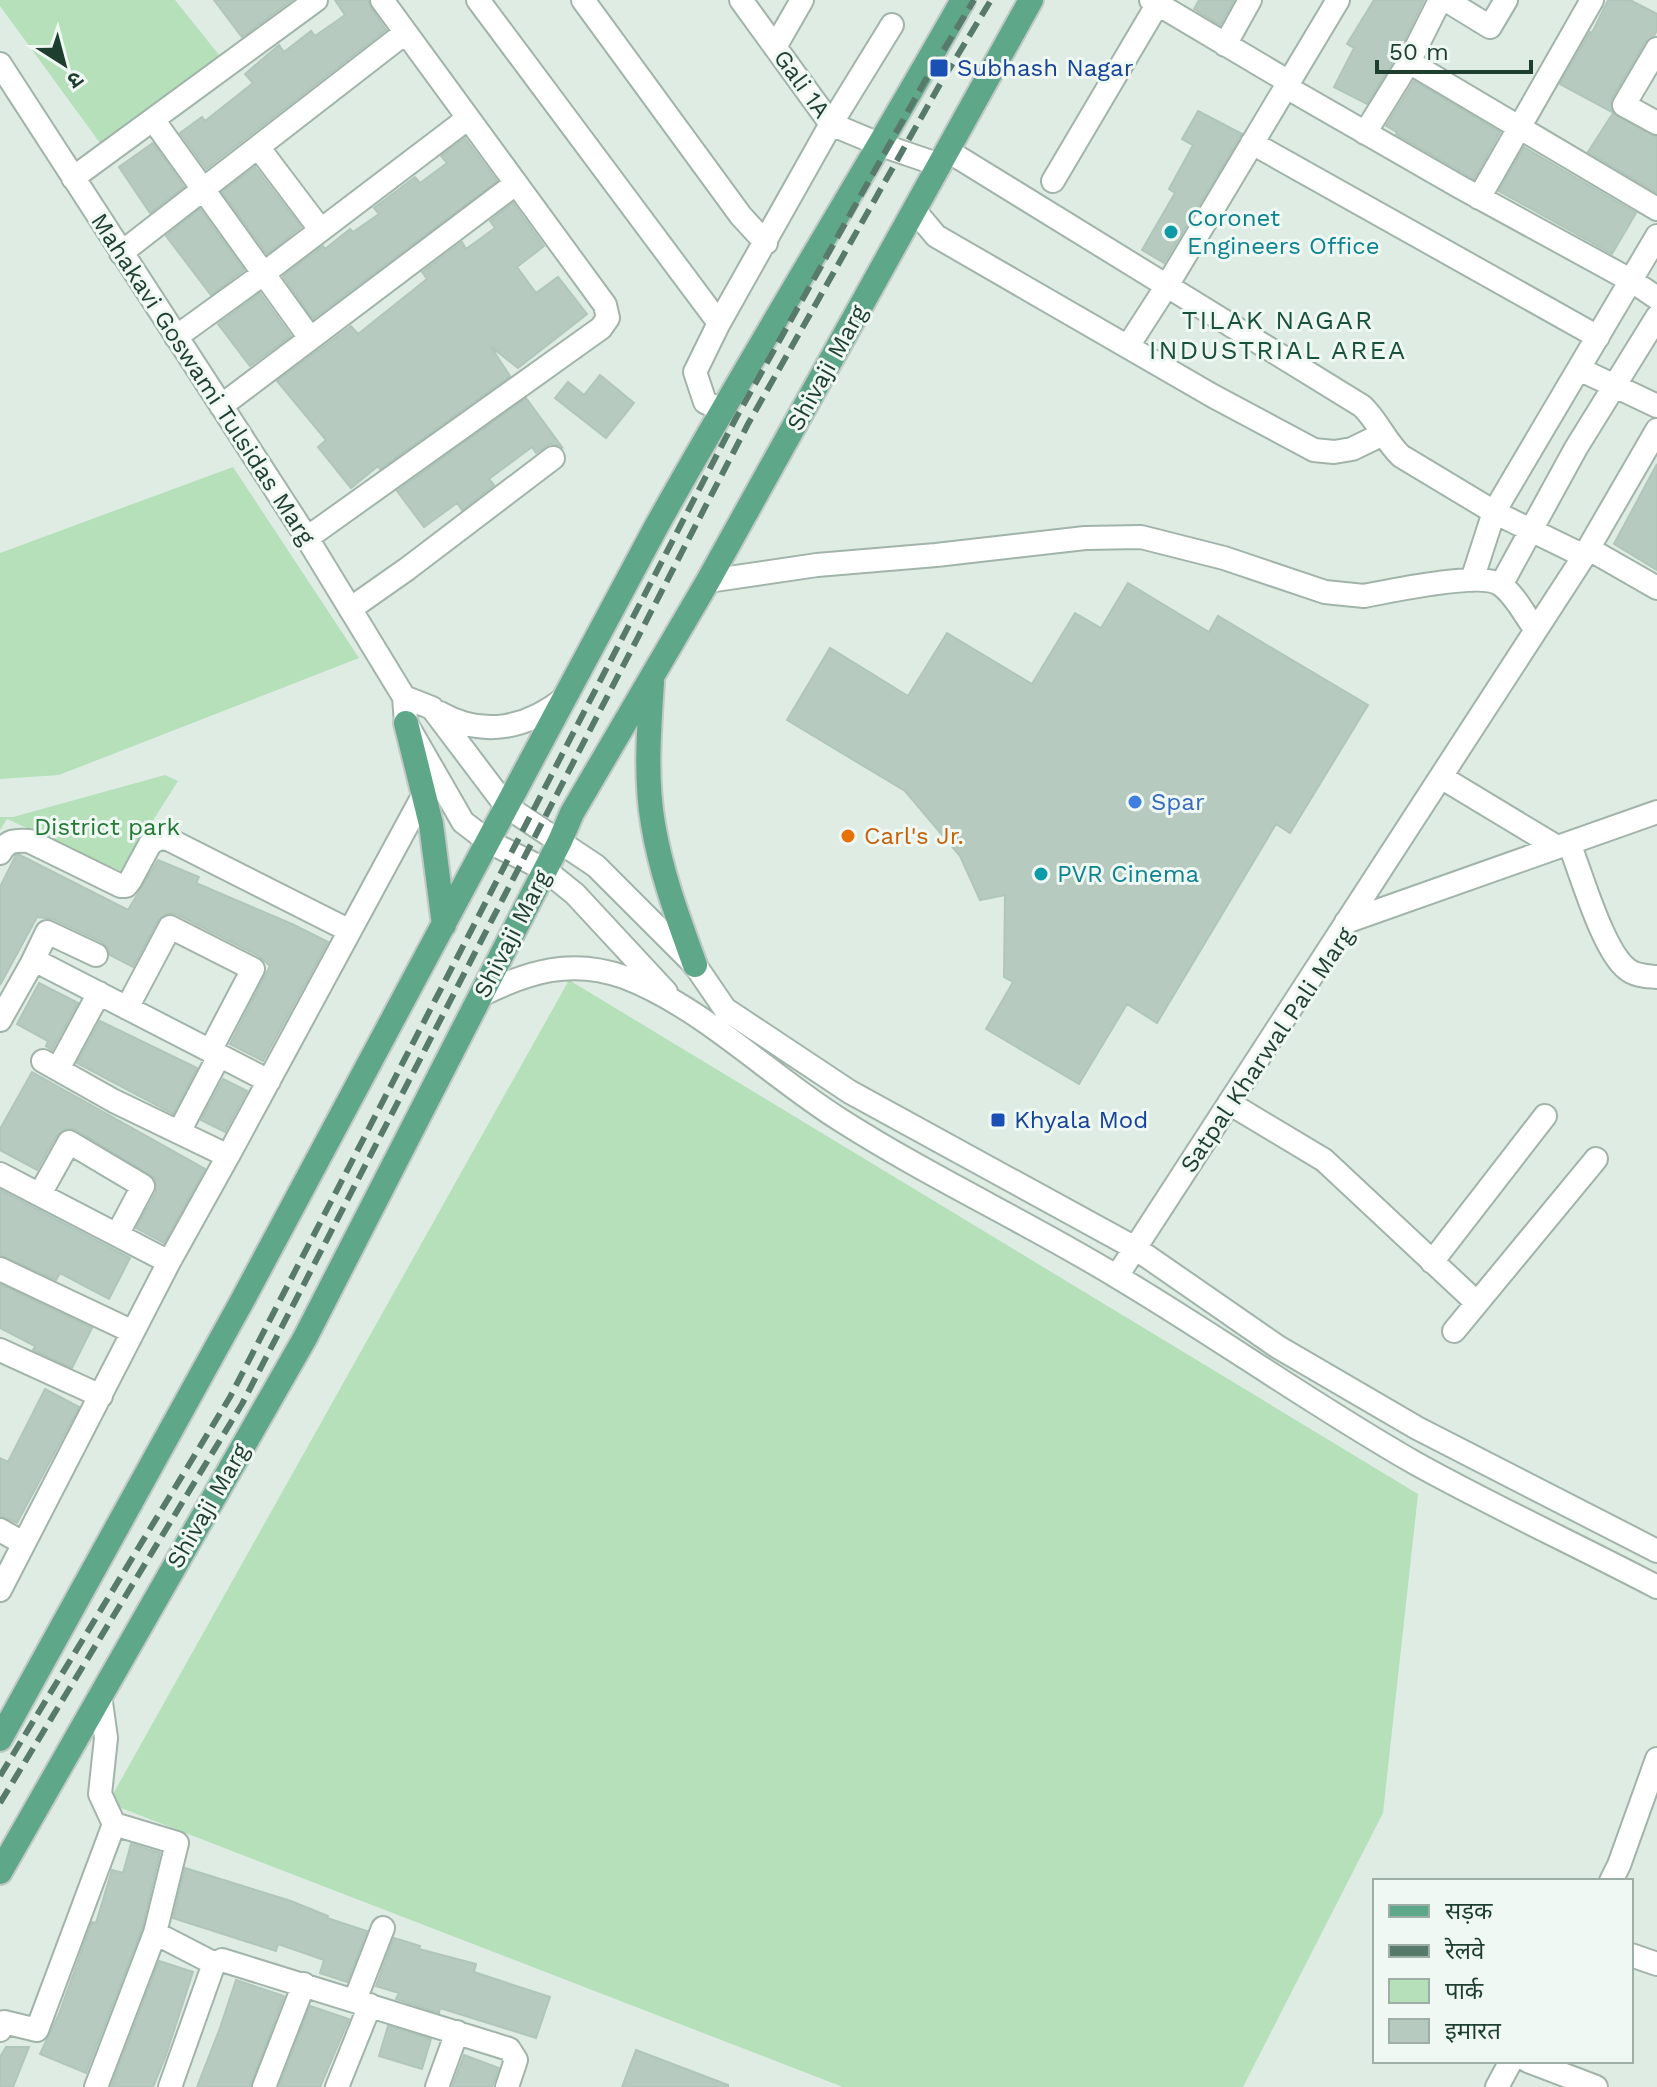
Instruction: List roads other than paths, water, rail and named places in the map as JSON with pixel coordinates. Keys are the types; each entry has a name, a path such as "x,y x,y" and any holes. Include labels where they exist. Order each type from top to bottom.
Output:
{"main road":[{"path":"0,1739 241,1303 721,410 881,145 963,0"},
{"name":"Shivaji Marg","path":"3,1857 305,1338 572,813 708,581 1031,0"},
{"path":"653,676 647,754 652,822 667,888 695,965"},
{"path":"406,723 424,794 444,925"}],"street":[{"path":"73,178 316,0"},
{"path":"307,538 606,323 608,312 382,0"},
{"path":"478,0 719,323"},
{"path":"583,0 741,216 766,243"},
{"name":"Gali 1A","path":"741,0 831,124 881,145 944,158 1168,284 1362,406 1401,456 1494,512 1529,530 1587,552 1657,588"},
{"path":"775,47 802,0"},
{"path":"1225,45 1250,0"},
{"path":"1128,346 1338,0"},
{"path":"1365,133 1443,0 1490,27 1506,0"},
{"path":"1479,198 1592,0"},
{"path":"1053,181 1156,1 1365,133 1632,281 1657,298"},
{"path":"721,410 705,402 695,372 719,323 831,124 892,25"},
{"path":"121,253 405,33"},
{"path":"1657,49 1624,105 1657,123"},
{"path":"1409,62 1657,209"},
{"name":"Mahakavi Goswami Tulsidas Marg","path":"0,64 307,538 404,697 406,723 463,822 489,842 544,869 575,894 673,1001"},
{"path":"176,337 467,119"},
{"path":"154,121 310,338"},
{"path":"1252,143 1598,337"},
{"path":"258,147 320,229"},
{"path":"221,406 514,185"},
{"path":"915,211 936,236 1213,396 1314,450 1334,452 1352,449 1383,434"},
{"path":"1472,580 1494,512 1657,236"},
{"path":"1501,585 1529,530 1657,317"},
{"path":"1579,369 1657,406"},
{"path":"1346,922 1650,460 1657,430"},
{"path":"350,609 553,458"},
{"path":"708,581 817,565 1111,537 1141,537 1224,558 1325,592 1351,596 1472,580 1491,581 1501,585 1536,630"},
{"path":"404,697 453,720 476,727 501,728 525,723 547,712 566,697"},
{"path":"432,708 506,806 596,866 695,965 725,1009 850,1092 1135,1248 1278,1347 1417,1428 1657,1551"},
{"path":"1441,777 1563,845 1612,951 1630,972 1655,976"},
{"path":"0,1590 169,1262 424,794"},
{"name":"Satpal Kharwal Pali Marg","path":"1117,1276 1346,922 1657,812"},
{"path":"0,853 5,845 16,840 29,841 126,886 150,844 159,838 168,839 350,931"},
{"path":"127,1008 170,927 253,969 179,1132"},
{"path":"0,1020 47,932 96,955"},
{"path":"32,963 38,962 269,1081"},
{"path":"481,995 521,975 555,969 589,969 623,977 673,1001 838,1119 1117,1276 1416,1463 1657,1587"},
{"path":"99,993 51,1065 228,1156"},
{"path":"1229,1103 1324,1160 1477,1303"},
{"path":"1432,1262 1545,1116"},
{"path":"40,1194 69,1142 143,1186 117,1235"},
{"path":"1454,1331 1596,1159"},
{"path":"0,1174 169,1262"},
{"path":"0,1269 133,1332"},
{"path":"0,1350 101,1396"},
{"path":"0,1530 23,1543"},
{"path":"0,2030 4,2022 37,2030 114,1824 100,1794 106,1738 100,1695"},
{"path":"1612,1879 1657,1759"},
{"path":"96,2087 155,1933 177,1843 114,1824"},
{"path":"337,2087 383,1928"},
{"path":"155,1933 215,1964 227,1960 509,2049 513,2053 515,2068 507,2087"},
{"path":"1633,1956 1657,1964"},
{"path":"170,2087 215,1964"},
{"path":"264,2087 304,1984"},
{"path":"437,2087 457,2032"},
{"path":"1497,2087 1510,2063"},
{"path":"1533,2063 1596,2087"}],"railway":[{"path":"0,1776 230,1397 736,418 926,79 974,0"},
{"path":"0,1803 242,1404 748,424 991,0"}],"place":[{"name":"Subhash Nagar","path":"939,68"},
{"name":"Coronet Engineers Office","path":"1171,232"},
{"name":"Spar","path":"1135,802"},
{"name":"Carl's Jr.","path":"848,836"},
{"name":"PVR Cinema","path":"1041,874"},
{"name":"Khyala Mod","path":"998,1120"}],"district":[{"name":"TILAK NAGAR INDUSTRIAL AREA","path":"1278,335"}],"park label":[{"name":"District park","path":"107,827"}]}
